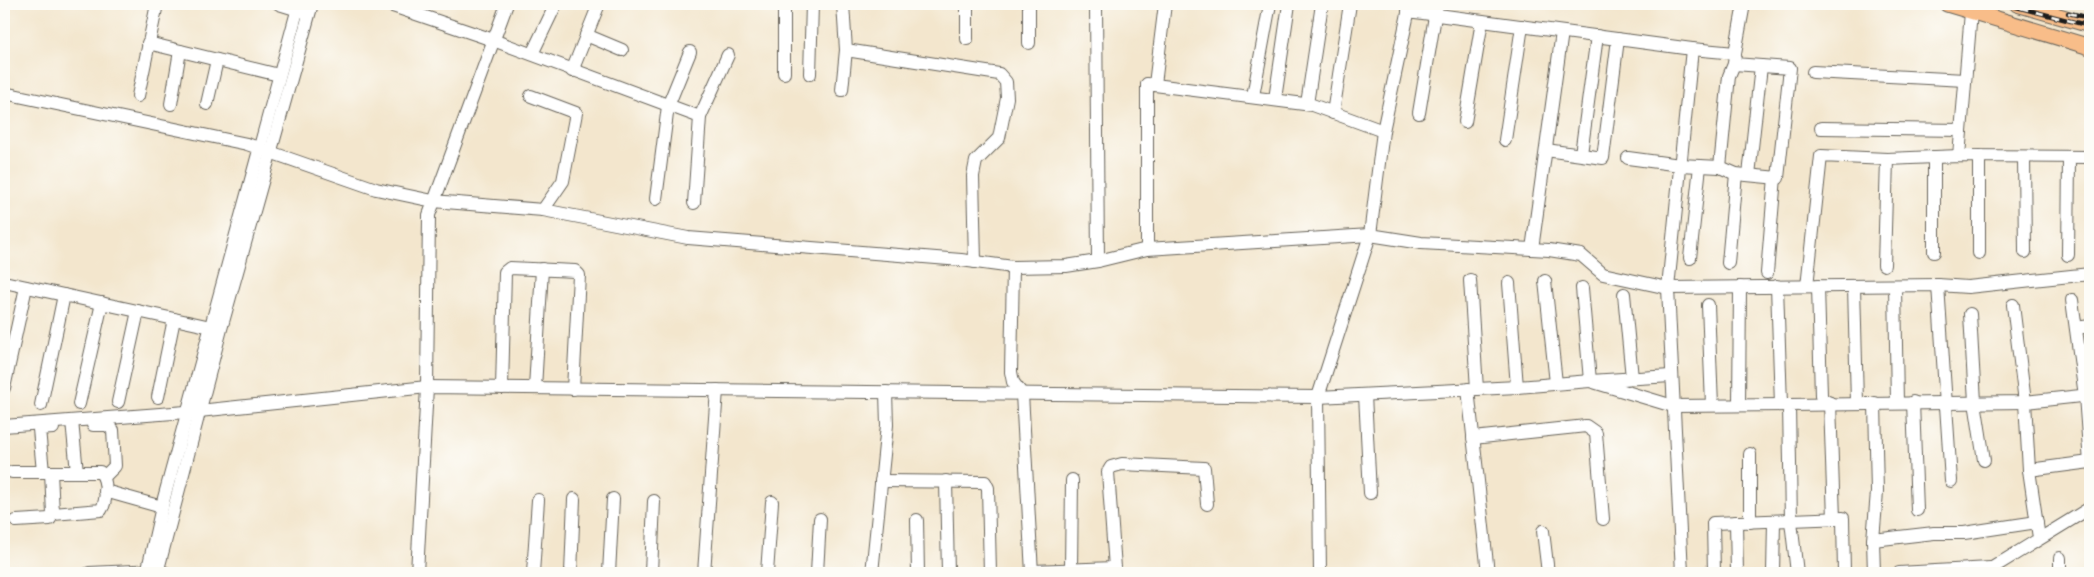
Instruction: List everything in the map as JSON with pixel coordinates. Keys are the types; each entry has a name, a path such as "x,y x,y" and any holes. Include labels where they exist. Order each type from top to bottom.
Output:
{"main road":[{"path":"1947,4 2090,47"},
{"path":"2017,4 2090,25"}],"street":[{"path":"138,96 156,4"},
{"path":"279,4 304,8"},
{"path":"387,4 532,54 700,117"},
{"path":"417,573 427,387 428,215 507,4"},
{"path":"532,54 556,4"},
{"path":"572,70 599,4"},
{"path":"784,4 784,73"},
{"path":"810,74 812,4"},
{"path":"842,90 846,50 843,4"},
{"path":"967,4 967,39"},
{"path":"1029,4 1029,43"},
{"path":"1096,4 1098,261"},
{"path":"1155,84 1165,4"},
{"path":"1253,96 1270,4"},
{"path":"1275,99 1289,4"},
{"path":"1307,104 1322,4"},
{"path":"1334,112 1350,4"},
{"path":"1720,167 1729,76 1735,59 1744,4"},
{"path":"1320,573 1318,397 1370,235 1383,131 1409,7 1436,9 1482,21 1692,49 1761,66 1790,68 1778,178 1743,174 1720,167 1680,165 1628,158"},
{"path":"155,572 162,508 194,411 211,327 265,149 278,75 304,8"},
{"path":"155,572 194,411 304,8"},
{"path":"1419,113 1436,9"},
{"path":"1959,156 1971,12"},
{"path":"1465,122 1482,21"},
{"path":"1505,140 1522,26"},
{"path":"1532,249 1562,32"},
{"path":"586,35 622,50"},
{"path":"1581,154 1597,36"},
{"path":"1546,150 1603,158 1618,39"},
{"path":"148,43 278,75"},
{"path":"1682,573 1668,288 1692,49"},
{"path":"846,50 999,74 1006,82 1007,98 999,138 976,161 973,176 975,262"},
{"path":"171,104 180,51"},
{"path":"656,199 668,106 690,52"},
{"path":"694,203 700,117 728,56"},
{"path":"207,104 217,60"},
{"path":"1728,262 1761,66"},
{"path":"1813,72 1965,80"},
{"path":"1147,250 1147,84 1307,104 1334,112 1383,131"},
{"path":"4,94 265,149 361,184 433,201 543,210 688,238 975,262 1013,267 1066,266 1147,250 1370,235 1421,242 1532,249 1581,255 1603,274 1668,288 1938,284 1970,286 2090,274"},
{"path":"531,96 576,113 563,181 543,210"},
{"path":"1821,128 1961,130"},
{"path":"1830,403 1823,400 1821,396 1813,286 1821,156 1887,159 1959,156 2090,157"},
{"path":"1978,156 1980,252"},
{"path":"1934,157 1934,252"},
{"path":"2024,157 2025,252"},
{"path":"2068,255 2069,157"},
{"path":"1884,265 1887,159"},
{"path":"1690,258 1700,166"},
{"path":"1767,273 1775,177"},
{"path":"1013,267 1011,372 1013,382 1022,394 1032,572 1071,570 1115,571 1108,472 1111,467 1122,464 1204,468 1207,504"},
{"path":"502,388 505,272 510,268 575,271 580,275 573,389"},
{"path":"535,388 542,270"},
{"path":"1470,280 1473,438 1488,573"},
{"path":"1545,281 1556,383"},
{"path":"4,282 211,327"},
{"path":"1509,283 1516,387"},
{"path":"1938,284 1951,481"},
{"path":"1739,405 1740,286"},
{"path":"1777,286 1791,521 1797,573"},
{"path":"1854,286 1857,403"},
{"path":"1895,286 1897,403"},
{"path":"4,388 26,287"},
{"path":"1582,288 1590,380"},
{"path":"1624,294 1632,378"},
{"path":"41,405 64,295"},
{"path":"2029,470 2090,463 2085,359 2076,328 2072,300"},
{"path":"79,404 102,303"},
{"path":"1708,305 1712,405"},
{"path":"2013,305 2025,402 2029,470 2039,538"},
{"path":"118,402 138,311"},
{"path":"1970,314 1975,402 1984,460"},
{"path":"158,397 174,319"},
{"path":"2076,328 2090,326"},
{"path":"6,429 39,429 427,387 1318,397 1516,387 1590,380 1671,376"},
{"path":"1590,380 1673,406 2025,402 2088,396"},
{"path":"704,573 717,390"},
{"path":"872,573 882,481 886,392"},
{"path":"1365,395 1370,493"},
{"path":"1913,402 1917,510"},
{"path":"1830,403 1834,519"},
{"path":"1874,573 1873,540 1877,492 1875,403"},
{"path":"72,425 77,472"},
{"path":"6,429 107,425 113,430 115,466 104,477"},
{"path":"1473,438 1586,426 1592,428 1596,433 1603,519"},
{"path":"39,429 54,514"},
{"path":"1750,454 1750,522"},
{"path":"12,472 100,472 104,477 105,504 101,510 54,514 50,519 16,521"},
{"path":"1071,570 1072,480"},
{"path":"882,481 985,482 988,488 990,573"},
{"path":"946,481 948,573"},
{"path":"105,491 162,508"},
{"path":"571,573 574,499"},
{"path":"609,573 613,499"},
{"path":"533,573 538,500"},
{"path":"651,573 654,501"},
{"path":"768,573 772,502"},
{"path":"1899,573 1987,571 2090,508"},
{"path":"1714,573 1713,523 1843,518 1844,573"},
{"path":"817,573 820,519"},
{"path":"918,520 918,573"},
{"path":"1773,573 1774,521"},
{"path":"1736,522 1737,573"},
{"path":"1873,540 1934,533 1964,533 2037,522"},
{"path":"1543,531 1548,573"},
{"path":"2060,558 2060,573"},
{"path":"89,573 155,572"}],"railway":[{"path":"2005,4 2090,26"},
{"path":"2068,13 2090,18"}]}
